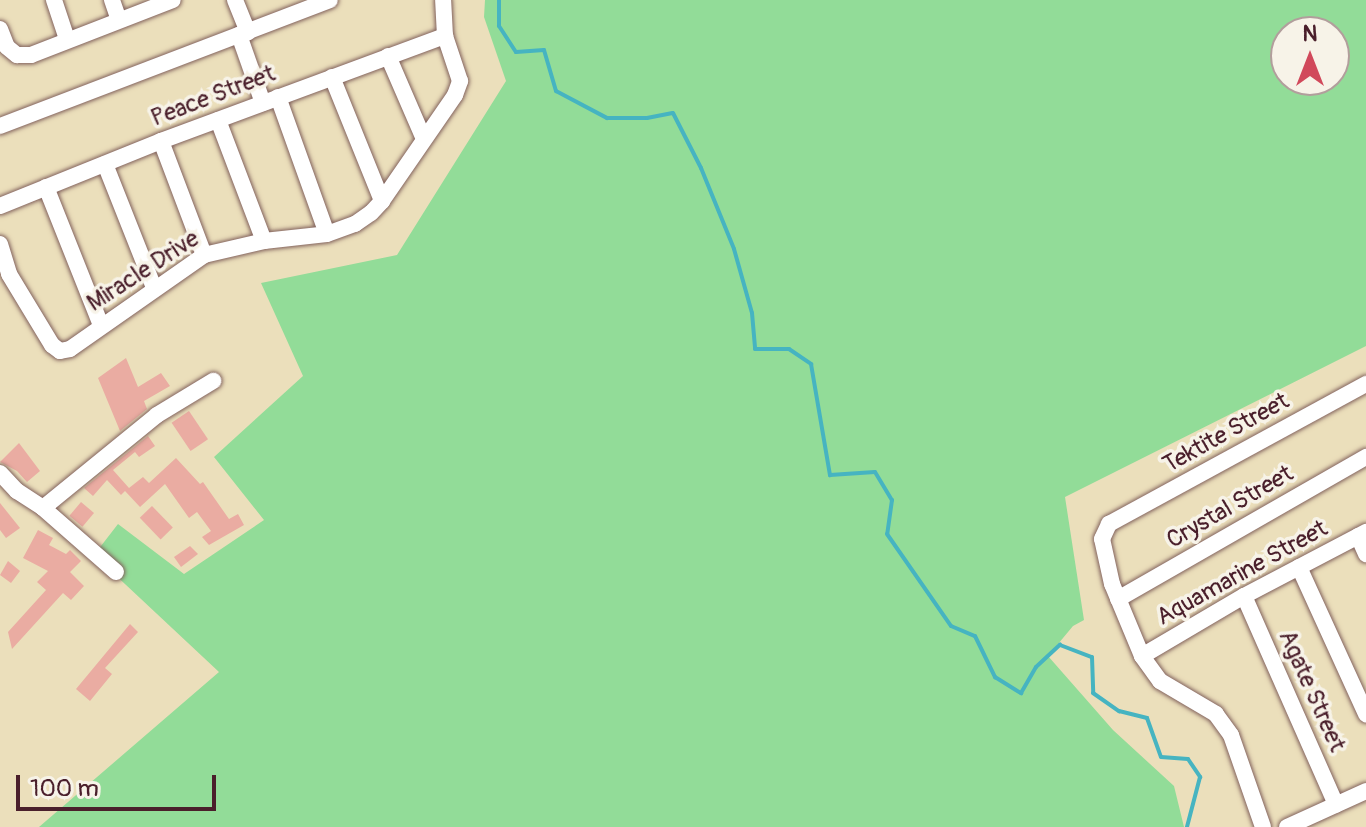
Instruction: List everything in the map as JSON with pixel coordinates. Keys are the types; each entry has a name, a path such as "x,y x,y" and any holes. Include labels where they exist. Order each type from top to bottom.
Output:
{"street":[{"path":"54,0 67,39"},
{"path":"112,0 119,20"},
{"path":"235,0 244,34 327,234"},
{"path":"0,126 330,0"},
{"name":"Miracle Drive","path":"0,244 2,263 52,345 60,351 70,349 204,255 264,241 327,234 355,224 382,201 455,95 460,81 445,36 443,0"},
{"path":"0,29 7,47 17,55 31,55 168,1"},
{"name":"Peace Street","path":"0,206 161,141 445,36"},
{"path":"388,56 424,139"},
{"path":"332,77 382,201"},
{"path":"218,120 264,241"},
{"path":"161,141 204,255"},
{"path":"105,164 154,288"},
{"path":"46,187 101,325"},
{"path":"43,508 157,415 213,381"},
{"name":"Tektite Street","path":"1118,599 1105,563 1102,539 1109,524 1365,389"},
{"name":"Crystal Street","path":"1118,599 1366,457"},
{"path":"0,473 17,491 43,508 116,572"},
{"path":"1362,534 1366,554"},
{"name":"Aquamarine Street","path":"1142,656 1244,596 1362,534"},
{"path":"1299,567 1366,714"},
{"name":"Agate Street","path":"1244,596 1336,805"},
{"path":"1118,599 1142,656 1160,681 1216,714 1231,735 1263,827"},
{"path":"1287,827 1366,791"}],"green space":[{"path":"485,0 1366,0 1366,346 1065,497 1084,620 1073,626 1048,656 1113,730 1174,786 1184,827 39,827 219,672 94,555 118,524 184,574 264,520 214,457 303,376 261,283 397,255 506,81 484,17"}],"building":[{"path":"126,358 138,387 161,373 170,386 144,401 147,409 120,431 98,378"},
{"path":"189,411 208,439 191,451 172,423"},
{"path":"148,436 155,446 139,457 135,452 113,470 129,488 143,477 149,483 176,458 200,484 203,482 229,519 238,514 244,525 209,545 202,537 211,531 197,512 189,518 165,484 140,507 125,491 121,495 107,480 93,496 84,488"},
{"path":"19,443 40,471 27,482 17,471 0,462"},
{"path":"81,502 94,513 82,527 69,516"},
{"path":"0,503 20,528 6,538 0,530"},
{"path":"152,506 173,528 161,539 140,518"},
{"path":"38,530 53,538 49,545 66,554 70,550 81,561 70,572 84,586 71,600 63,593 12,649 8,632 46,590 37,582 48,571 23,558"},
{"path":"190,546 198,554 181,567 174,557"},
{"path":"8,561 20,571 11,583 0,575"},
{"path":"130,624 138,632 105,668 112,674 90,701 76,689"}],"waterway":[{"path":"499,0 499,26 516,52 544,50 556,91 607,118 647,118 673,113 701,168 734,249 752,313 755,349 789,349 811,364 830,475 875,472 892,500 887,534 951,626 975,636 995,677 1021,693 1036,667 1060,645 1092,657 1093,693 1119,711 1147,718 1161,757 1188,759 1200,777 1187,827"}]}
